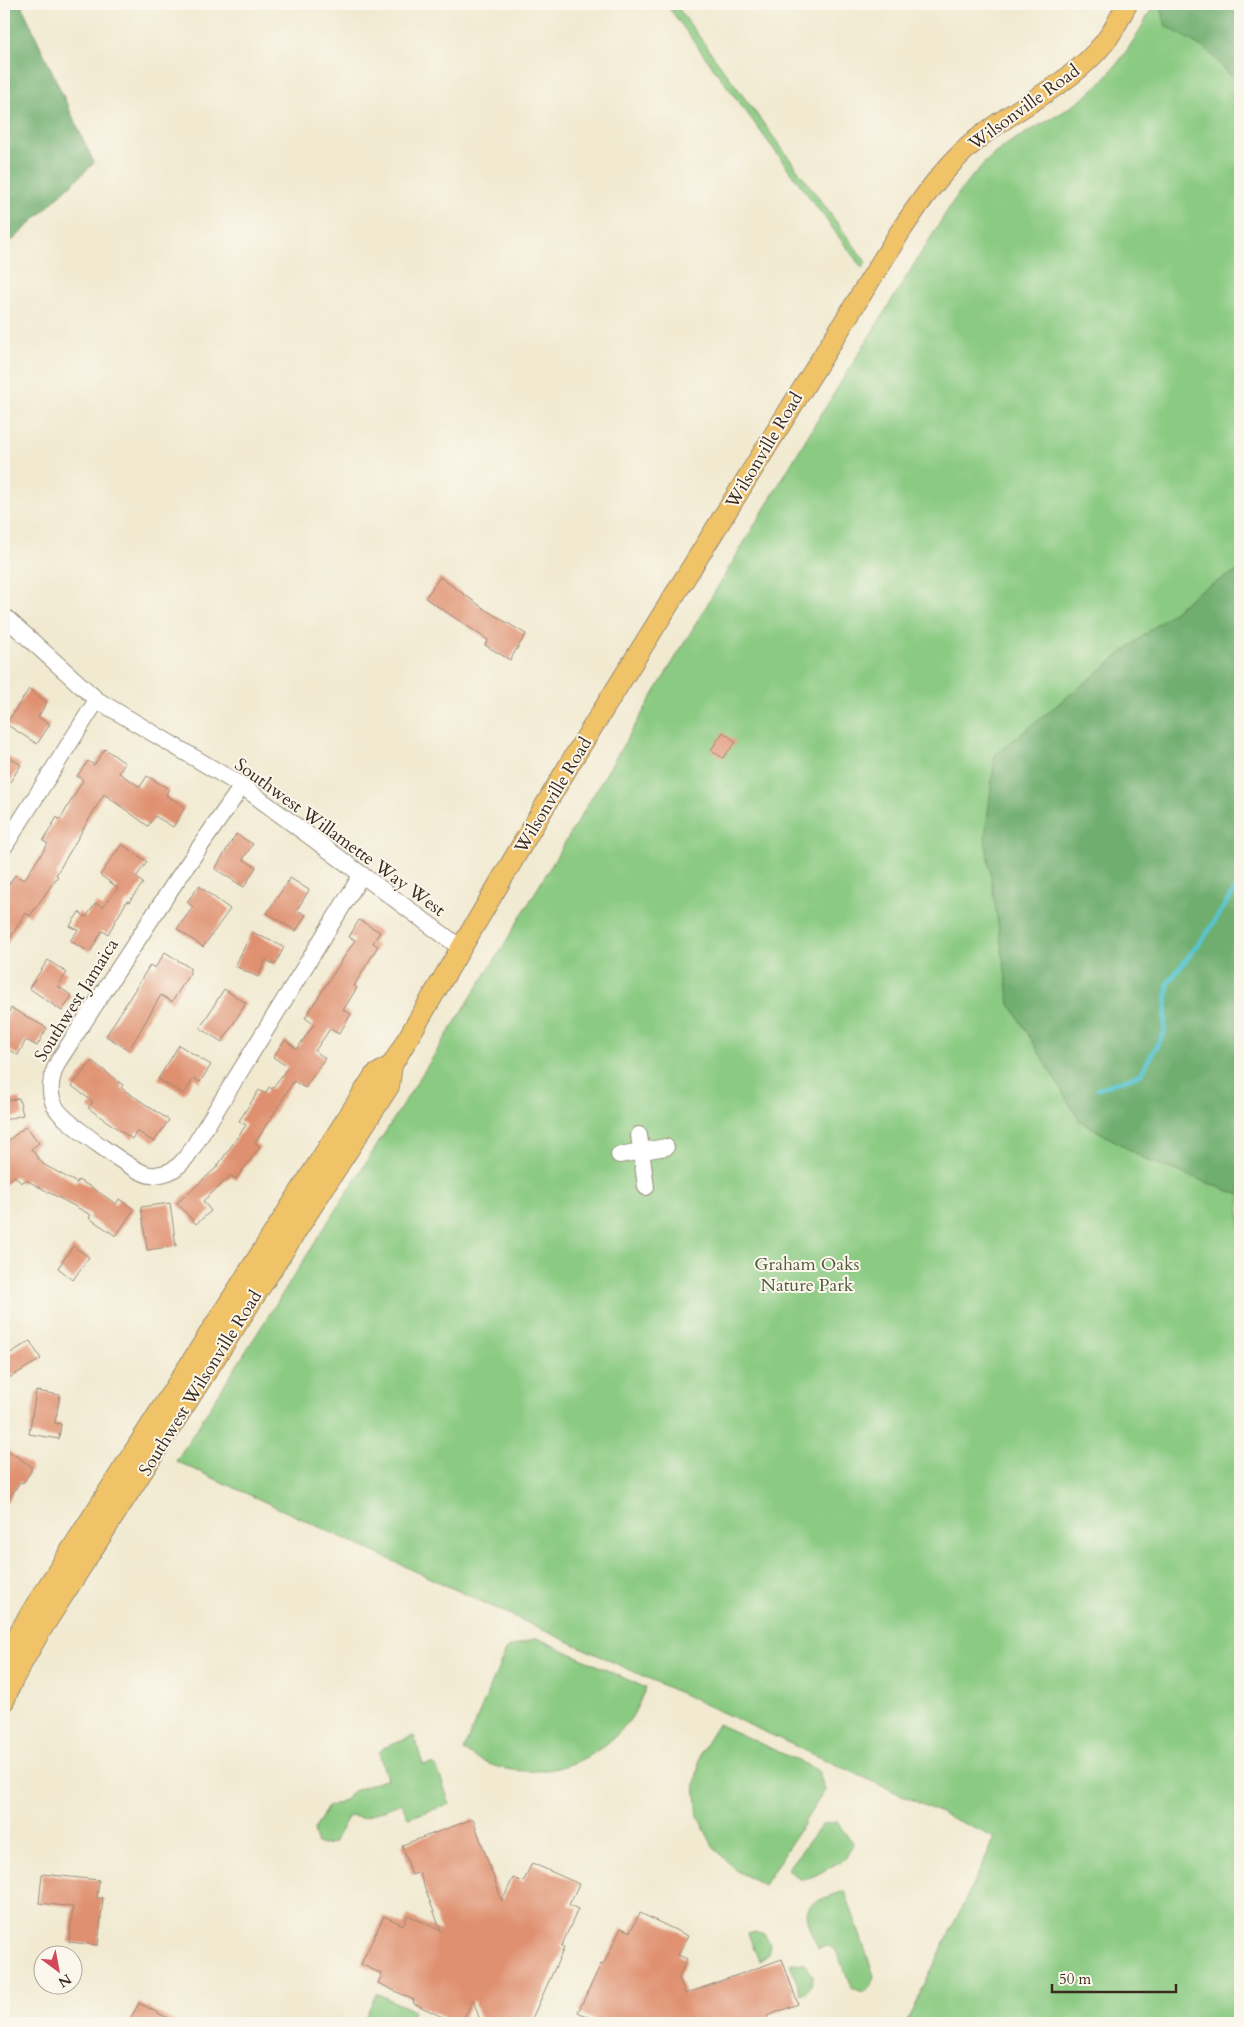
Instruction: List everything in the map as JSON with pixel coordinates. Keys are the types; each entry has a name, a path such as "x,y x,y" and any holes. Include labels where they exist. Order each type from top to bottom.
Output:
{"main road":[{"name":"Wilsonville Road","path":"461,948 572,760 866,284 914,211 948,167 975,141 1063,81 1085,63 1105,42 1127,4"},
{"name":"Southwest Wilsonville Road","path":"4,1700 39,1634 389,1086 392,1065 461,948"},
{"name":"Southwest Wilsonville Road","path":"4,1658 368,1084 374,1076 392,1065"}],"street":[{"name":"Southwest Willamette Way West","path":"4,616 96,700 242,786 361,876 461,948"},
{"path":"4,847 96,700"},
{"name":"Southwest Jamaica","path":"242,786 172,887 52,1073 50,1090 58,1110 73,1124 134,1169 150,1175 166,1173 179,1166 197,1141 361,876"},
{"path":"640,1143 646,1187"},
{"path":"619,1154 640,1143 666,1147"}],"green space":[{"path":"4,4 21,4 94,163 13,240 4,241"},
{"path":"666,4 675,4 866,262 862,268"},
{"name":"Graham Oaks Nature Park","path":"1154,4 1240,4 1240,2023 906,2023 995,1838 176,1461 496,958 812,429 954,200 973,175 995,153 1012,141 1073,106 1093,90 1123,56"},
{"path":"1160,4 1240,4 1240,86 1207,50 1166,26"},
{"path":"1240,570 1240,1195 1147,1160 1079,1120 1010,1004 985,838 995,755 1199,591"},
{"path":"537,1638 646,1688 631,1718 616,1736 602,1748 570,1764 552,1769 535,1771 498,1767 463,1751 507,1648"},
{"path":"718,1724 818,1770 825,1790 764,1885 735,1870 713,1846 698,1817 695,1784 701,1752"},
{"path":"414,1736 423,1765 432,1764 437,1768 450,1804 408,1818 402,1803 362,1818 348,1817 334,1843 323,1845 317,1843 314,1831 327,1807 346,1799 353,1791 387,1779 379,1753 383,1748"},
{"path":"837,1822 853,1844 845,1859 814,1876 801,1880 787,1869 822,1825"},
{"path":"845,1891 874,1976 872,1986 864,1992 854,1989 850,1984 835,1949 829,1946 818,1948 807,1915 808,1909 812,1904"},
{"path":"755,1931 764,1934 770,1944 768,1955 759,1961 748,1933"},
{"path":"790,1964 804,1964 813,1975 810,1987 801,1994"},
{"path":"376,1993 414,2011 409,2023 363,2023"}],"building":[{"path":"440,577 486,610 526,634 510,660 485,645 488,640 425,598"},
{"path":"29,689 47,702 38,717 50,724 37,744 6,724"},
{"path":"723,732 736,742 723,758 711,750"},
{"path":"105,749 125,763 119,773 140,787 147,776 169,789 166,795 185,807 173,827 155,816 148,826 104,794 56,875 58,876 30,916 25,913 4,949 4,892 15,875 24,880 48,844 43,841 57,817 60,820 83,780 77,776 88,761 94,765"},
{"path":"4,754 21,765 4,791"},
{"path":"236,834 253,844 243,859 256,867 244,887 215,869"},
{"path":"122,844 147,862 136,877 143,883 129,902 127,901 108,934 102,931 90,952 70,941 78,930 70,926 79,912 86,917 96,903 103,907 118,888 100,875"},
{"path":"290,878 309,890 297,910 306,915 296,931 267,913"},
{"path":"199,886 230,909 203,947 177,929 193,907 187,902"},
{"path":"359,920 380,932 373,943 378,946 354,986 357,988 343,1010 351,1014 339,1034 330,1029 315,1051 325,1058 305,1088 294,1081 255,1143 260,1147 236,1179 231,1176 203,1201 211,1211 196,1224 177,1203 216,1168 246,1125 239,1121 259,1090 265,1094 269,1087 272,1089 288,1067 273,1057 285,1040 297,1049 314,1024 305,1018 355,940 349,937"},
{"path":"252,932 284,947 275,965 266,960 258,977 235,966"},
{"path":"165,952 190,968 190,973 172,1002 161,995 129,1050 106,1036 150,965 155,968"},
{"path":"48,960 67,973 58,986 72,996 62,1011 29,988"},
{"path":"224,989 246,1003 222,1042 200,1028"},
{"path":"11,1008 47,1028 37,1046 26,1040 18,1055 4,1047 4,1021"},
{"path":"179,1045 211,1065 200,1082 194,1078 184,1094 158,1079"},
{"path":"92,1061 123,1085 121,1088 169,1120 154,1142 137,1131 132,1139 88,1108 93,1102 72,1086"},
{"path":"19,1098 23,1115 4,1120 4,1102"},
{"path":"26,1126 39,1143 31,1149 43,1164 77,1183 78,1180 91,1187 116,1204 119,1199 134,1209 116,1236 89,1218 91,1215 26,1180 21,1183 15,1176 4,1185 4,1144"},
{"path":"170,1203 176,1246 147,1250 141,1207"},
{"path":"73,1246 89,1257 73,1280 58,1268"},
{"path":"30,1341 41,1359 4,1381 4,1357"},
{"path":"36,1391 60,1395 55,1423 61,1424 59,1439 29,1434"},
{"path":"4,1448 31,1466 31,1471 23,1483 20,1482 4,1506"},
{"path":"473,1819 502,1901 513,1878 523,1882 532,1863 579,1884 569,1905 578,1909 561,1947 564,1948 530,2023 481,2023 473,2000 461,2023 455,2023 413,2003 414,2000 378,1983 382,1974 361,1964 384,1916 403,1925 408,1915 441,1931 419,1872 412,1875 402,1845"},
{"path":"42,1874 99,1880 97,1898 103,1898 98,1945 69,1942 73,1907 39,1903"},
{"path":"640,1913 688,1936 678,1955 687,1959 679,1977 685,1994 782,1959 798,2004 767,2016 770,2023 600,2023 578,2012 621,1928 630,1932"},
{"path":"139,2003 177,2023 128,2023"}],"waterway":[{"path":"1098,1089 1141,1074 1164,1033 1168,983 1207,933 1240,882"}]}
